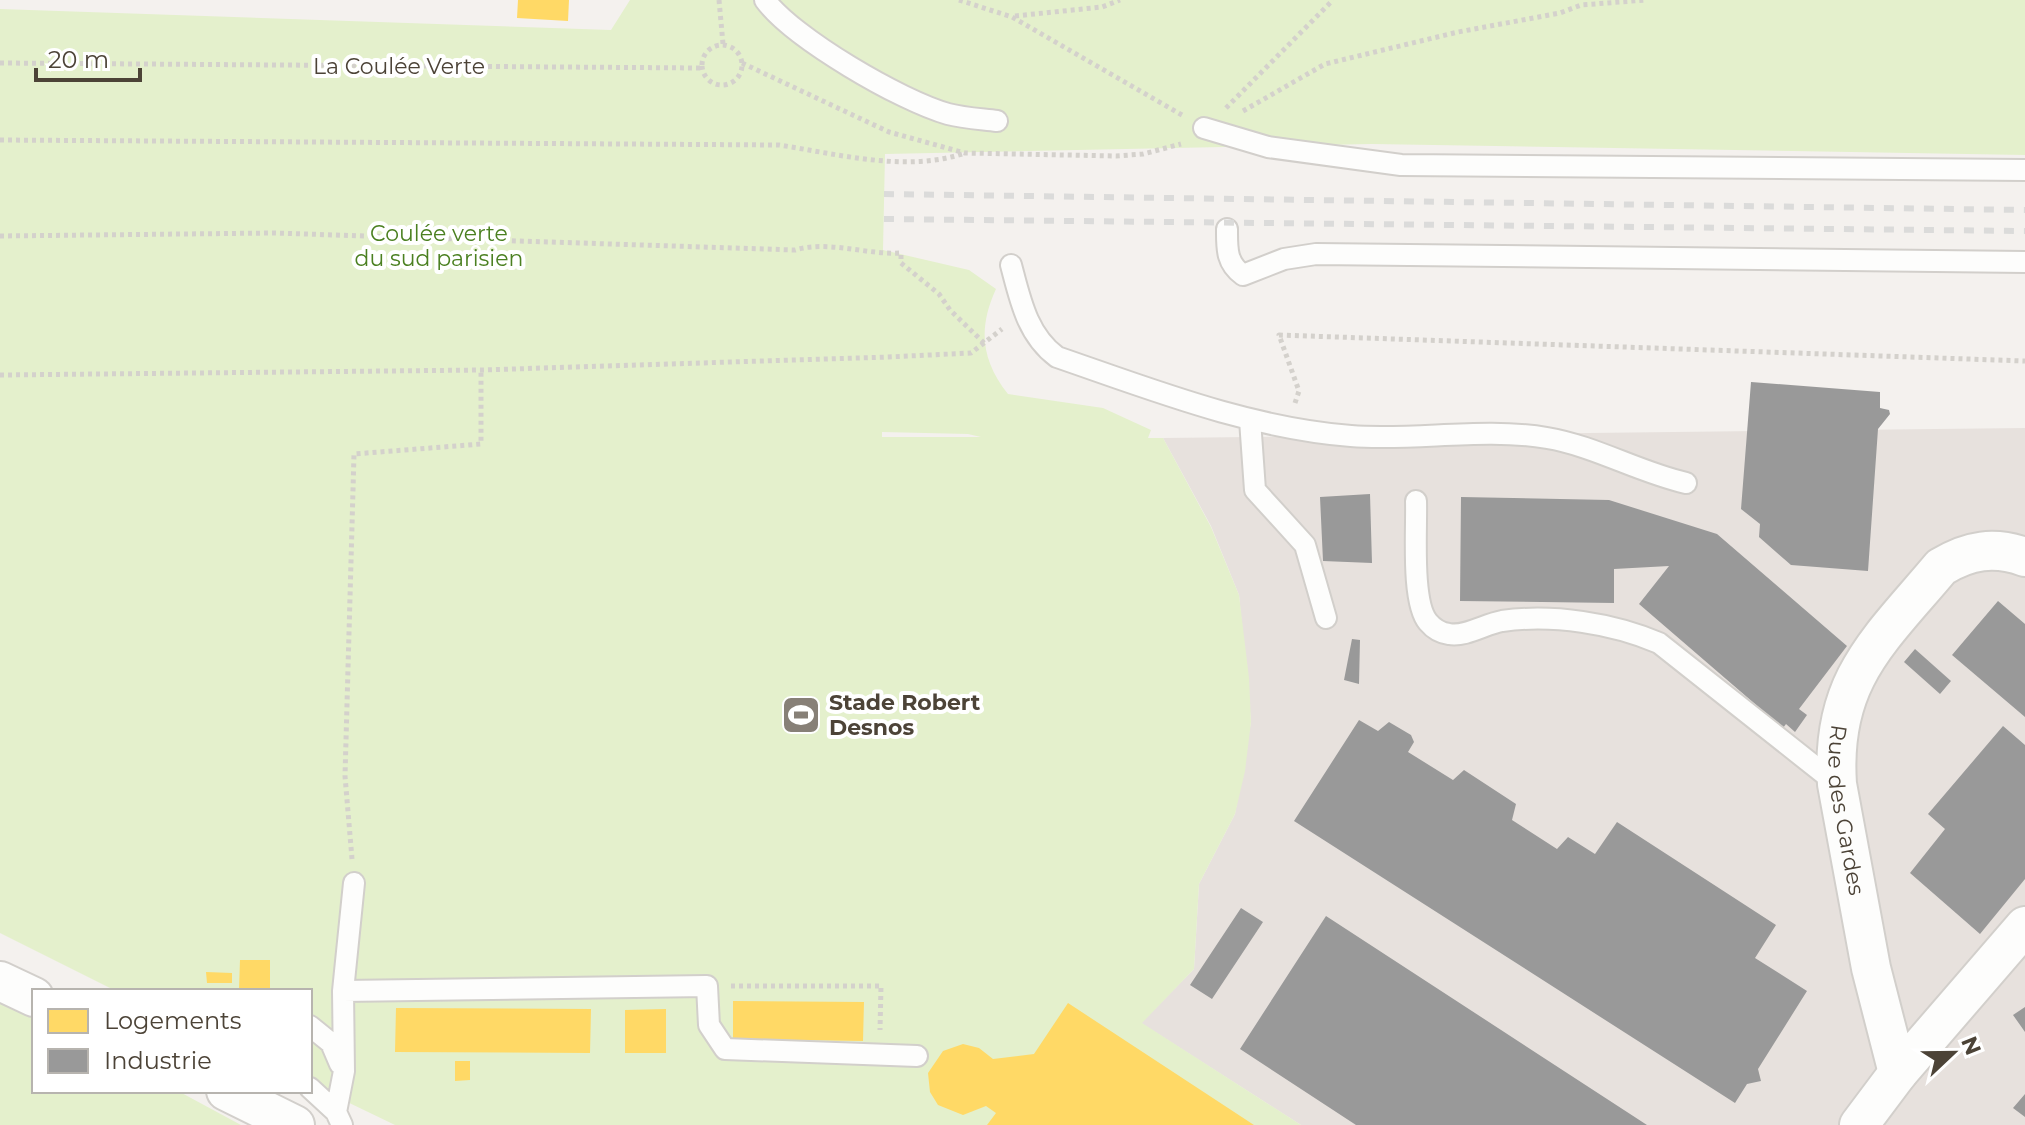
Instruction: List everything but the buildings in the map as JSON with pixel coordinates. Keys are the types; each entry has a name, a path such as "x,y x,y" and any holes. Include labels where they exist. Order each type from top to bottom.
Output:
{"street":[{"name":"Rue des Gardes","path":"1898,1073 1871,968 1837,784 1837,731 1850,685 1861,663 1941,567 1956,558 1991,550 2025,557"},
{"path":"1859,1125 1898,1073 2025,926"},
{"path":"0,981 32,996"},
{"path":"230,1093 295,1125"}],"lane":[{"path":"765,0 778,18 854,70 947,114 997,121"},
{"path":"1206,129 1283,149 1401,165 2025,170"},
{"path":"1227,229 1229,260 1233,268 1243,275 1284,259 1316,254 2025,262"},
{"path":"1011,265 1023,312 1045,348 1057,357 1203,408 1250,420 1351,436 1543,437 1581,445 1649,474 1686,483"},
{"path":"1250,420 1255,490 1305,545 1326,618"},
{"path":"1416,501 1419,604 1426,621 1438,631 1464,633 1510,620 1605,623 1631,631 1659,643 1837,784"},
{"path":"339,1119 344,1071 343,991 354,883"},
{"path":"343,991 707,986 709,1025 725,1049 917,1056"},
{"path":"312,1028 331,1043 344,1071"},
{"path":"312,1090 339,1119"}],"path":[{"path":"719,0 723,44"},
{"path":"959,0 1012,17 1206,129"},
{"path":"1012,17 1102,7 1120,0"},
{"path":"0,140 779,145 860,158 915,161 965,153 1070,158 1143,154 1193,139 1206,129 1333,0"},
{"path":"1206,129 1325,64 1458,32 1560,13 1581,5 1646,0"},
{"path":"723,44 739,54 742,63 889,132 965,153"},
{"path":"701,68 706,51 723,44"},
{"name":"La Coulée Verte","path":"0,63 701,68 707,79 718,85 730,84 739,76 742,63"},
{"path":"0,236 274,233 764,250 795,250 815,245 876,255 901,253 901,263 939,294 950,310 984,343"},
{"path":"0,375 481,370 971,353 1023,312"},
{"path":"1286,426 1299,391 1279,335 2025,361"},
{"path":"354,883 345,776 354,454 481,444 481,370"},
{"path":"707,986 881,986 880,1055"}],"shaded area":[{"path":"2025,428 2025,1125 1301,1125 1141,1023 1194,969 1199,884 1235,814 1251,722 1239,595 1211,526 1163,438"}],"green space":[{"name":"Coulée verte du sud parisien","path":"630,0 2025,0 2025,155 1372,144 885,154 883,250 969,270 996,289 986,317 985,343 992,369 1008,394 1103,408 1151,430 1148,438 1163,438 1211,527 1239,595 1251,722 1245,771 1235,814 1199,884 1194,969 1142,1023 1301,1125 395,1125 312,1085 312,989 112,989 0,933 0,9 611,30","holes":["882,432 968,434 981,437 882,437"]},
{"path":"0,996 32,1013 32,1093 182,1093 241,1125 0,1125"}],"railway":[{"path":"884,194 2025,210"},
{"path":"884,219 2025,231"}],"place":[{"name":"Stade Robert Desnos","path":"801,715"}]}
